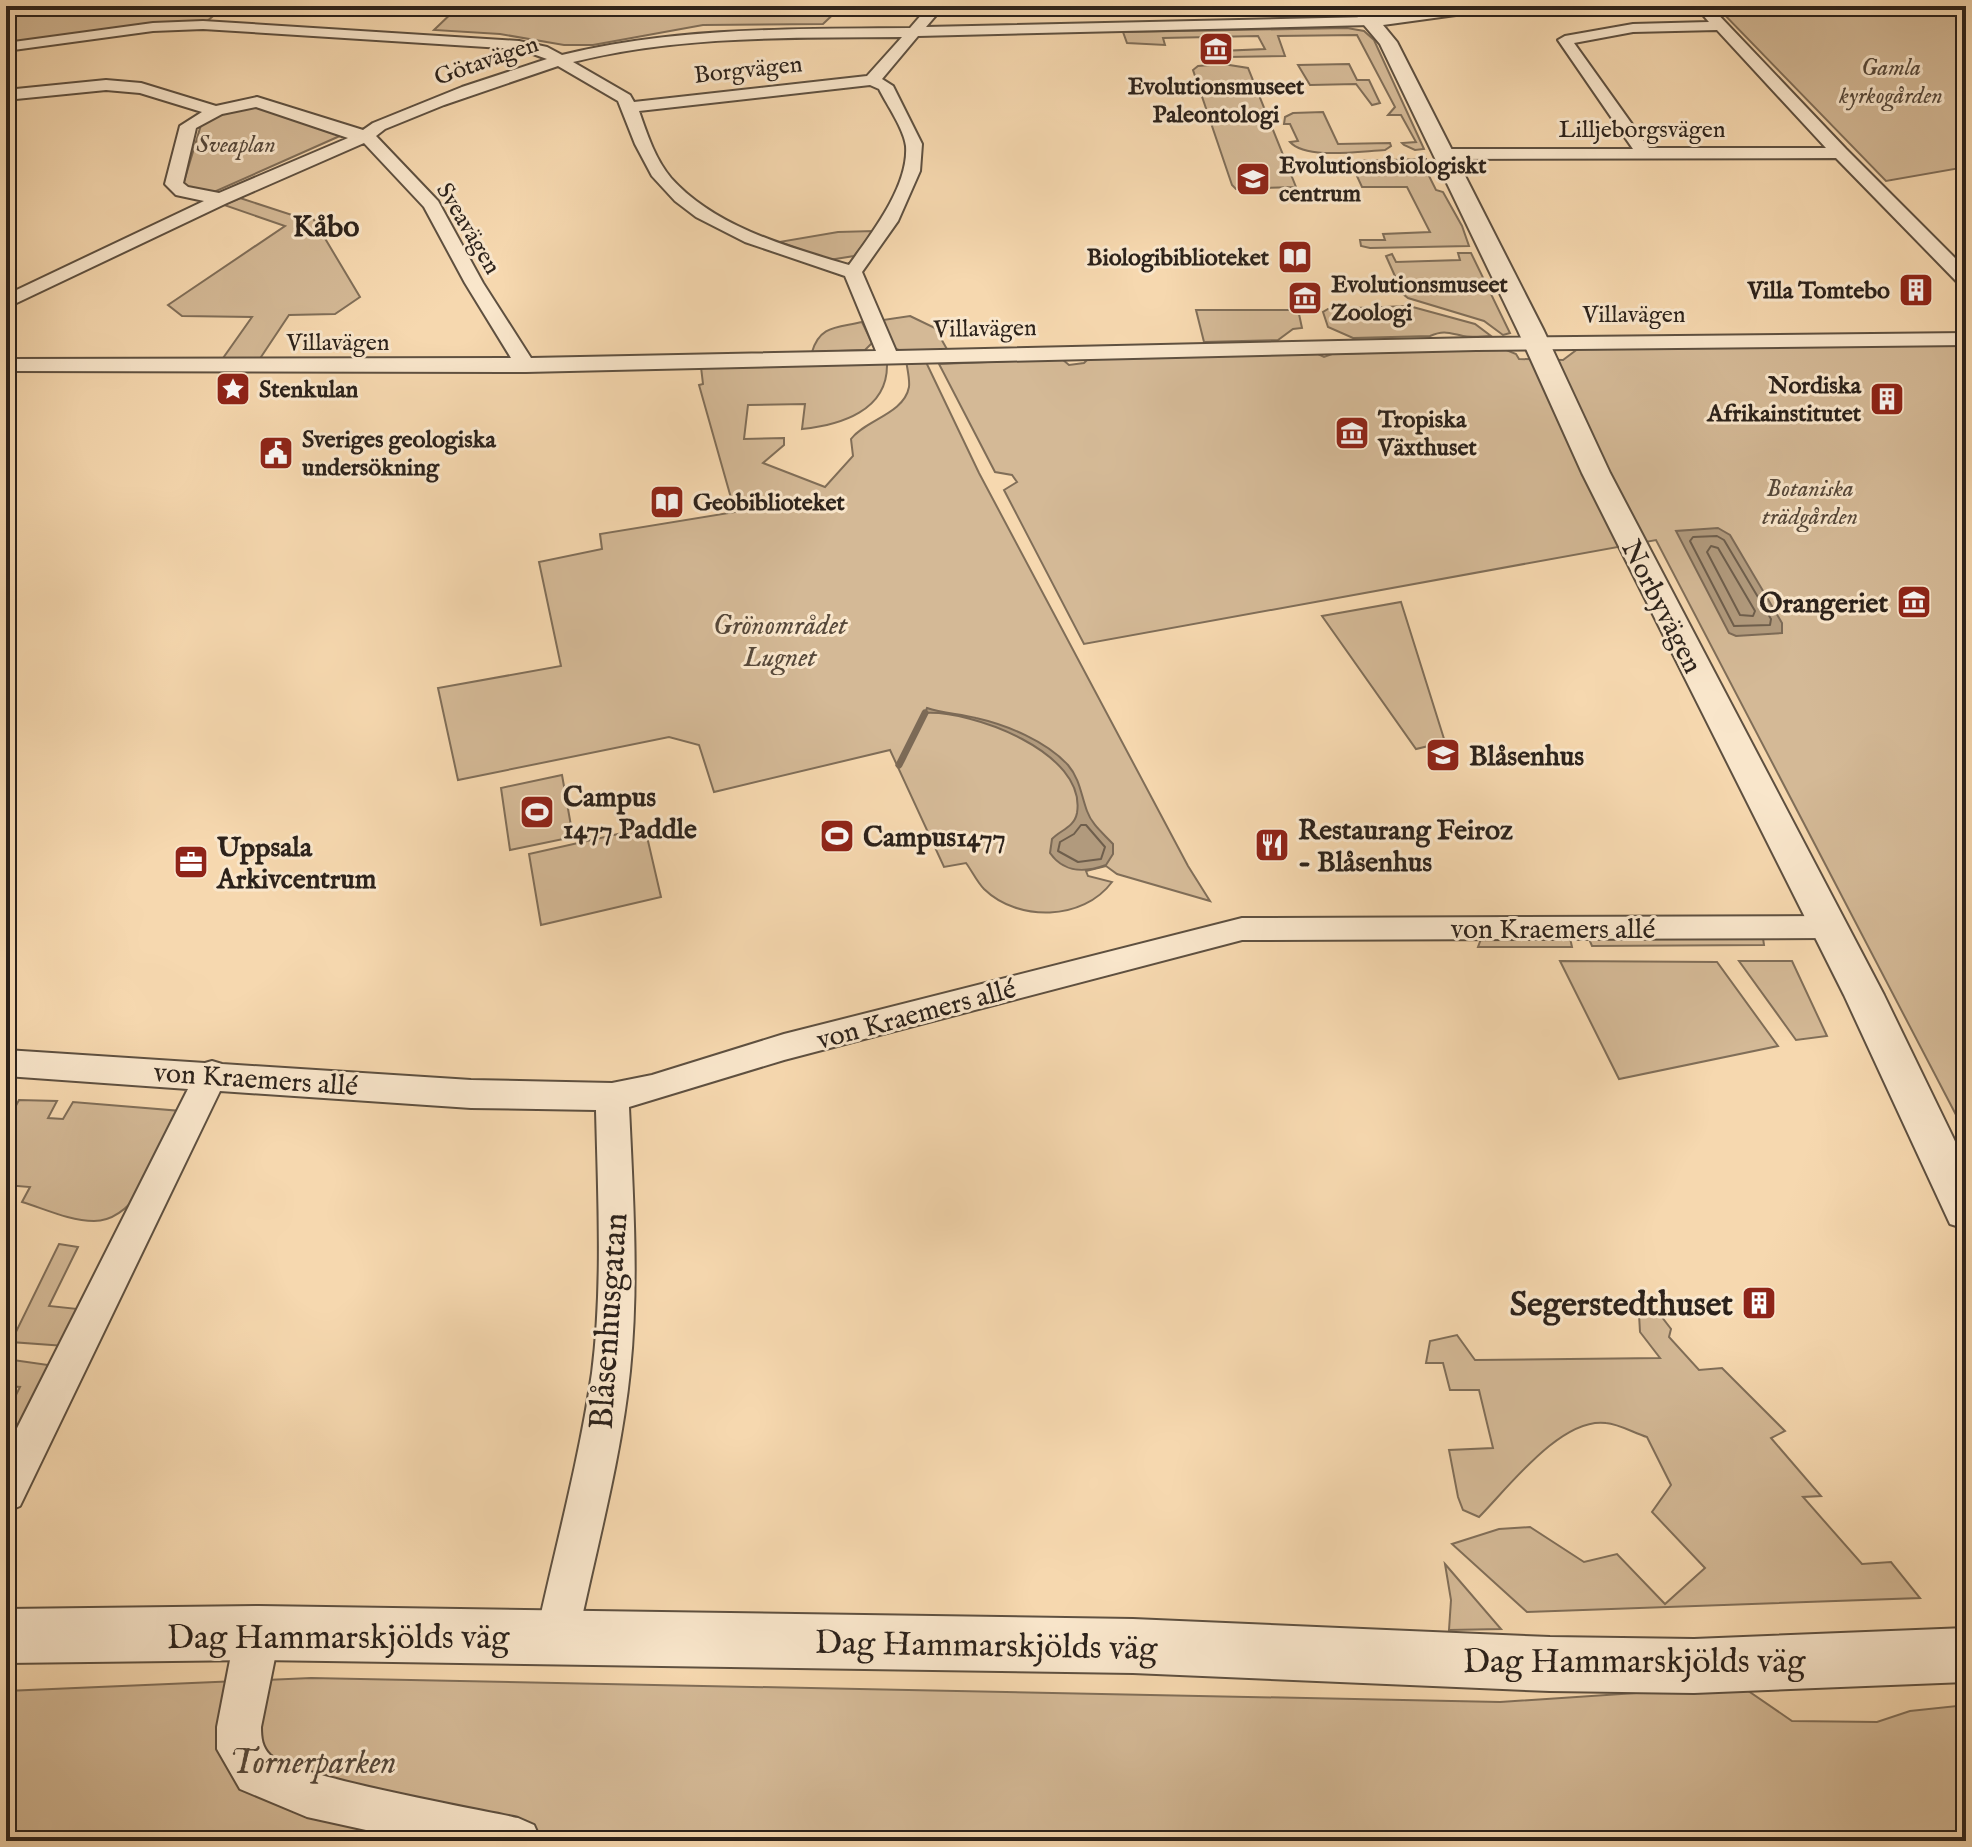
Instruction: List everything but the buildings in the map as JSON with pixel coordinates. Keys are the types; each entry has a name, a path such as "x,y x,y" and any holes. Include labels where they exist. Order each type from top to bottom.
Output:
{"street":[{"path":"853,272 889,221 912,171 914,144 885,86 872,80 937,6"},
{"path":"1364,14 1485,6"},
{"path":"1702,6 1840,153 1966,280"},
{"name":"Götavägen","path":"6,302 221,199 366,135 562,61 619,48 674,40 1364,14"},
{"name":"Norbyvägen","path":"1364,14 1388,42 1535,342 1602,487 1864,995 1966,1210"},
{"path":"6,47 153,27 203,25 519,45 542,50 624,98 637,132 665,181 688,202 764,243 853,272 888,357"},
{"path":"1644,153 1565,40 1633,28 1721,26"},
{"name":"Borgvägen","path":"630,107 872,80"},
{"path":"6,95 106,85 141,88 216,111"},
{"path":"221,199 182,191 174,184 188,126 216,111 257,102 353,134 366,135"},
{"name":"Sveavägen","path":"366,135 432,205 474,283 526,366"},
{"name":"Lilljeborgsvägen","path":"1444,154 1840,153"},
{"name":"Villavägen","path":"6,365 316,369 1535,342 1966,339"},
{"name":"von Kraemers allé","path":"6,1063 212,1074 471,1094 612,1097 652,1089 784,1047 1242,929 1828,927"},
{"path":"6,1492 212,1074"},
{"name":"Blåsenhusgatan","path":"557,1636 601,1432 611,1370 617,1228 612,1097"},
{"path":"259,1633 239,1727 239,1749 256,1773 307,1794 518,1841"},
{"name":"Dag Hammarskjölds väg","path":"6,1636 259,1633 1133,1646 1550,1664 1694,1666 1966,1655"}],"green space":[{"path":"6,6 225,6 206,22 6,45"},
{"path":"459,6 842,6 823,24 703,25 593,45 564,45 500,34 434,30"},
{"name":"Gamla kyrkogården","path":"1716,6 1966,6 1966,167 1886,181"},
{"path":"1347,28 1364,31 1374,40 1424,149 1415,150 1402,143 1416,142 1401,115 1388,115 1395,107 1357,35 1278,36 1285,56 1226,57 1221,51 1265,49 1258,36 1163,38 1165,45 1127,43 1123,32"},
{"path":"1223,64 1248,68 1296,187 1236,189 1232,185 1193,70 1198,66"},
{"path":"1349,64 1357,80 1369,80 1380,103 1372,105 1356,84 1310,85 1298,65"},
{"name":"Sveaplan","path":"257,106 342,135 205,196 183,185 201,125 219,113"},
{"path":"1323,112 1338,144 1390,143 1391,146 1385,150 1321,153 1298,148 1290,142 1298,141 1290,124 1284,124 1285,117 1293,113"},
{"path":"1426,159 1426,170 1436,190 1443,192 1469,246 1361,246 1360,240 1385,240 1383,234 1430,232 1407,187 1362,187 1350,161"},
{"path":"240,198 301,218 311,215 360,297 335,314 289,315 259,360 221,361 252,317 182,316 168,305 285,226 224,205"},
{"path":"873,231 854,256 829,260 779,242 838,232"},
{"path":"1458,253 1471,253 1510,333 1503,335 1484,321 1408,298 1403,294 1386,256 1392,254 1396,262 1460,260"},
{"path":"1409,306 1475,324 1491,336 1443,333 1353,338 1328,327 1323,312 1328,309"},
{"path":"1196,310 1290,310 1299,314 1302,328 1293,329 1278,340 1204,342"},
{"path":"910,316 935,328 948,351 901,351 894,348 883,320"},
{"path":"862,322 872,343 865,350 812,352 825,332"},
{"name":"Botaniska trädgården","path":"1583,345 1966,345 1966,1134 1656,540 1084,644 1004,490 1017,482 1012,475 995,472 939,364 1062,359 1069,365 1084,363 1089,358 1316,353 1324,357 1332,354 1504,349 1516,354 1519,359 1563,360"},
{"name":"Grönområdet Lugnet","path":"878,360 887,364 885,380 871,404 859,413 831,424 802,429 805,404 748,405 744,439 784,438 784,445 763,463 825,487 853,456 851,439 857,432 892,410 906,396 909,384 906,360 925,360 979,473 1188,866 1210,901 1117,874 1106,866 1086,871 1088,876 1112,882 1100,895 1068,910 1032,912 998,900 981,886 966,863 944,867 890,750 714,792 699,745 669,737 458,780 438,688 561,666 539,562 602,549 600,534 735,512 699,385 703,384 701,367"},
{"path":"1401,602 1445,742 1416,749 1322,616"},
{"name":"Campus 1477 Paddle","path":"562,775 573,837 510,850 501,788"},
{"path":"645,828 661,897 541,925 529,854"},
{"path":"1570,938 1572,947 1478,947 1481,939"},
{"path":"1763,938 1764,945 1592,946 1589,939"},
{"path":"1560,961 1717,962 1778,1046 1619,1079"},
{"path":"1739,961 1792,961 1827,1036 1796,1040"},
{"path":"19,1100 57,1101 48,1118 63,1119 73,1102 181,1111 158,1161 137,1195 125,1209 110,1218 94,1221 67,1217 22,1202 30,1187 6,1185 6,1124"},
{"path":"59,1244 78,1247 49,1306 78,1309 65,1346 11,1342"},
{"path":"1658,1312 1671,1329 1669,1337 1699,1370 1722,1368 1785,1431 1771,1438 1821,1496 1803,1497 1862,1564 1891,1562 1920,1598 1527,1612 1452,1544 1499,1529 1530,1527 1584,1562 1617,1554 1665,1604 1705,1568 1652,1512 1671,1485 1647,1437 1611,1424 1589,1424 1554,1442 1479,1517 1463,1510 1449,1450 1493,1448 1479,1390 1450,1390 1443,1363 1426,1363 1430,1341 1457,1335 1475,1360 1660,1358 1640,1332 1639,1314"},
{"path":"6,1359 55,1366 6,1456 6,1415 20,1387 6,1386"},
{"path":"1445,1564 1501,1629 1449,1630 1451,1600"},
{"name":"Tornerparken","path":"311,1678 1500,1702 1741,1686 1792,1721 1877,1722 1910,1711 1966,1705 1966,1841 6,1841 6,1691"}],"water":[{"path":"1718,528 1730,535 1782,623 1782,633 1736,636 1729,633 1676,531"},
{"path":"927,708 1000,725 1037,741 1059,756 1075,776 1092,821 1113,844 1113,854 1106,865 1075,870 1056,860 1050,853 1052,839 1070,825 1077,813 1075,791 1064,771 1045,754 996,727 945,714 925,713"}],"waterway":[{"path":"899,765 925,713"}],"place":[{"name":"Evolutionsmuseet Paleontologi","path":"1216,49"},
{"name":"Evolutionsbiologiskt centrum","path":"1253,179"},
{"name":"Biologibiblioteket","path":"1295,257"},
{"name":"Villa Tomtebo","path":"1916,290"},
{"name":"Evolutionsmuseet Zoologi","path":"1305,298"},
{"name":"Stenkulan","path":"233,389"},
{"name":"Nordiska Afrikainstitutet","path":"1887,399"},
{"name":"Tropiska Växthuset","path":"1352,433"},
{"name":"Sveriges geologiska undersökning","path":"276,453"},
{"name":"Geobiblioteket","path":"667,502"},
{"name":"Orangeriet","path":"1914,602"},
{"name":"Blåsenhus","path":"1443,755"},
{"name":"Campus 1477 Paddle","path":"537,812"},
{"name":"Campus1477","path":"837,836"},
{"name":"Restaurang Feiroz - Blåsenhus","path":"1272,845"},
{"name":"Uppsala Arkivcentrum","path":"191,862"},
{"name":"Segerstedthuset","path":"1759,1303"}],"district":[{"name":"Kåbo","path":"326,226"}]}
